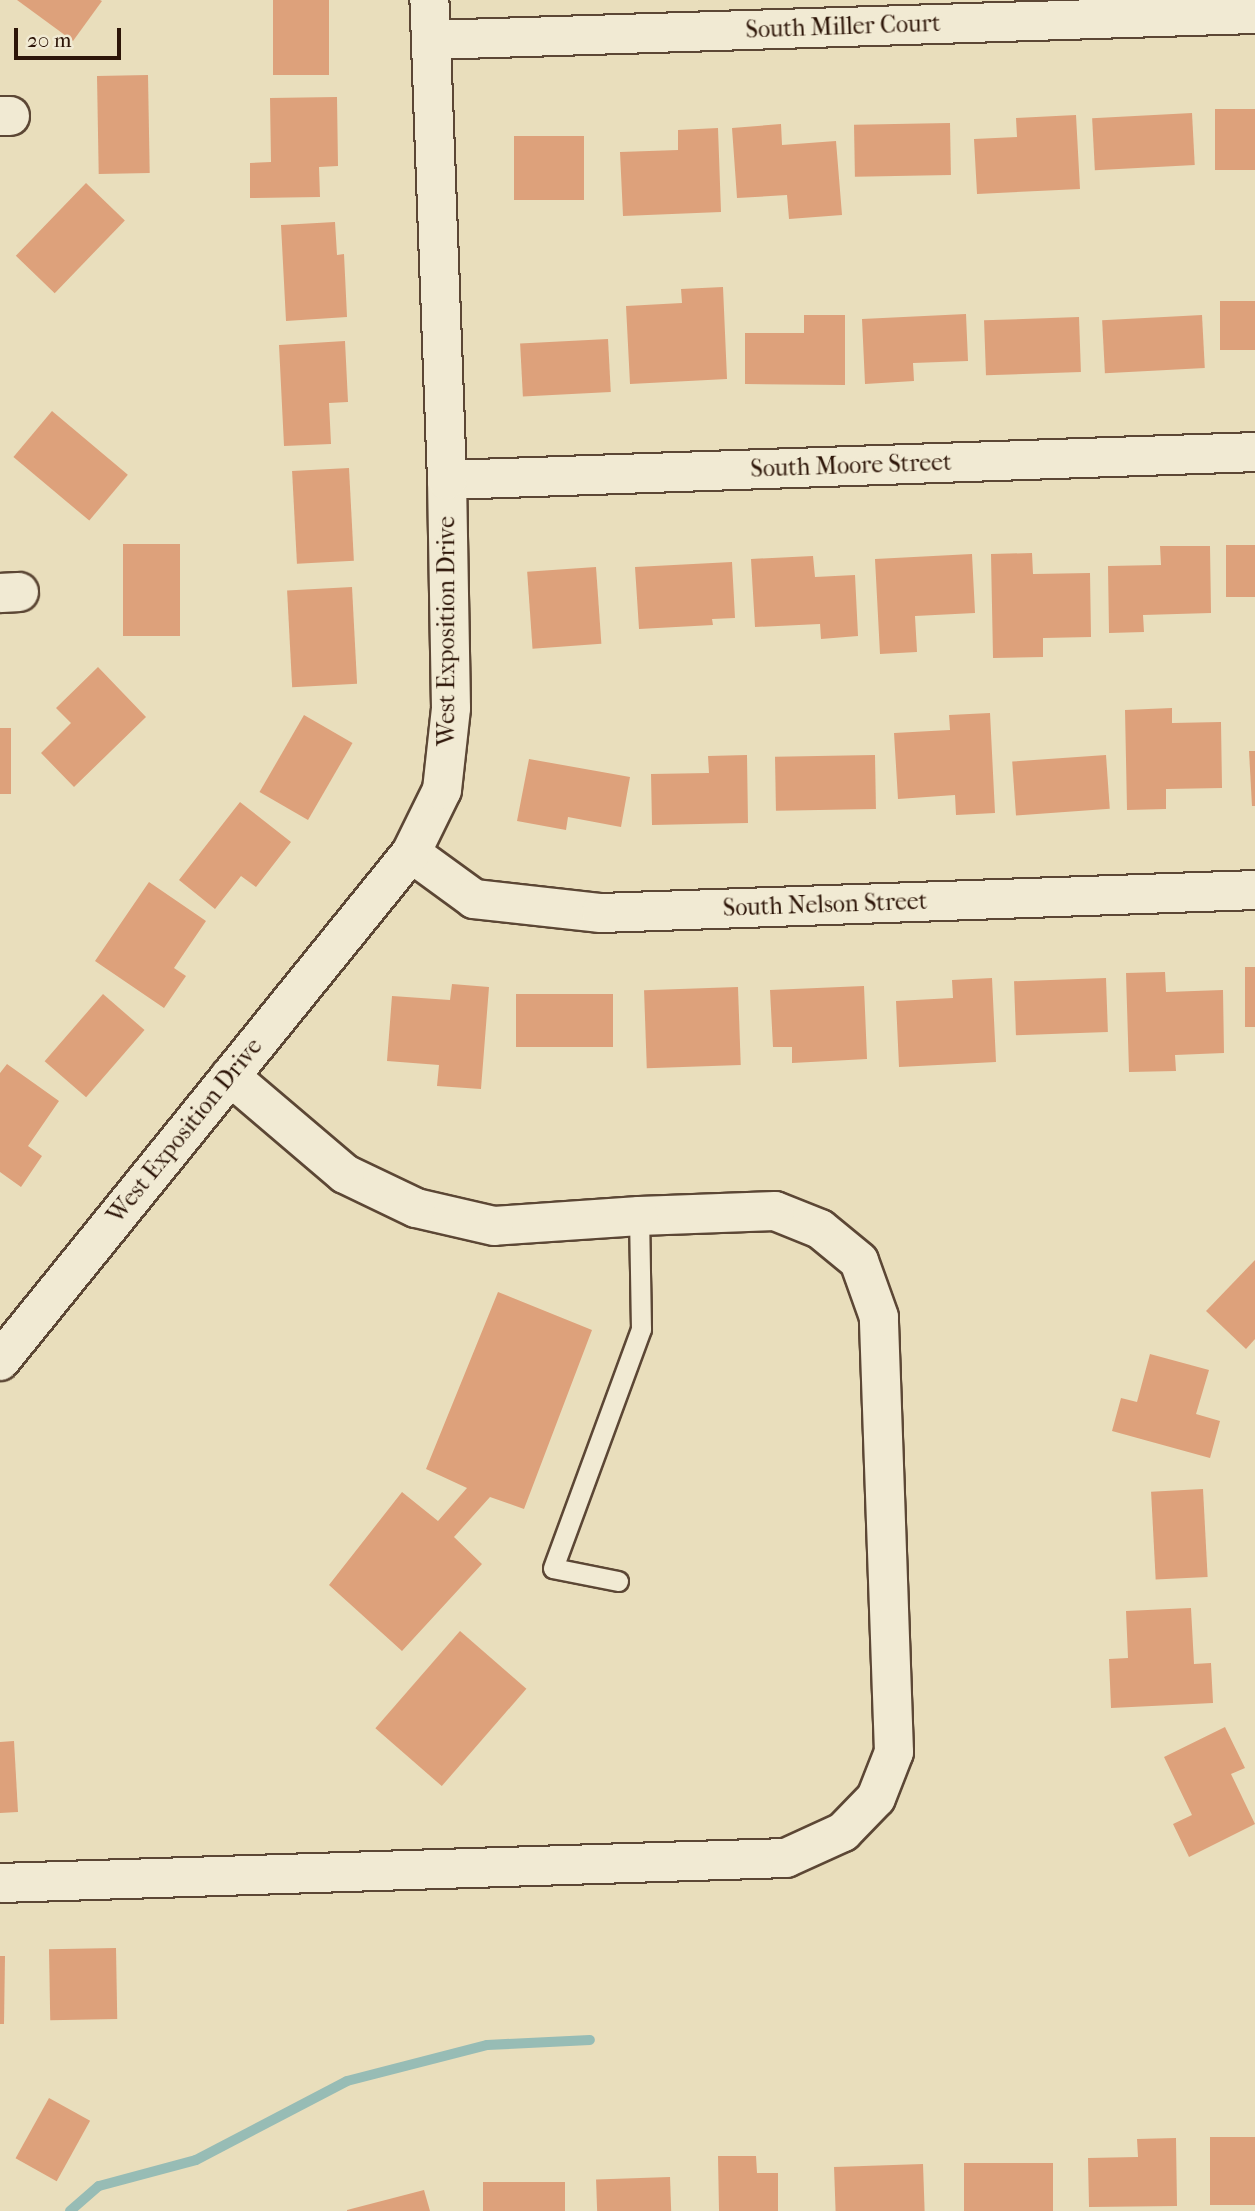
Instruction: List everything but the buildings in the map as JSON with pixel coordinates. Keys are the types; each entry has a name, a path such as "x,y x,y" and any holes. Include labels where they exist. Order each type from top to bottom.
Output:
{"street":[{"name":"West Exposition Drive","path":"0,1361 411,853 442,790 451,708 447,480 429,0"},
{"name":"South Miller Court","path":"431,40 1255,14"},
{"name":"South Moore Street","path":"447,480 1255,452"},
{"name":"South Nelson Street","path":"411,853 474,899 601,913 1255,890"},
{"path":"0,1883 786,1858 844,1832 876,1798 894,1752 879,1317 859,1261 820,1228 775,1211 639,1216 494,1226 416,1208 345,1174 230,1076"}],"lane":[{"path":"618,1581 553,1569 641,1329 639,1216"}],"waterway":[{"path":"70,2211 99,2186 196,2160 347,2081 487,2045 590,2040"}]}
